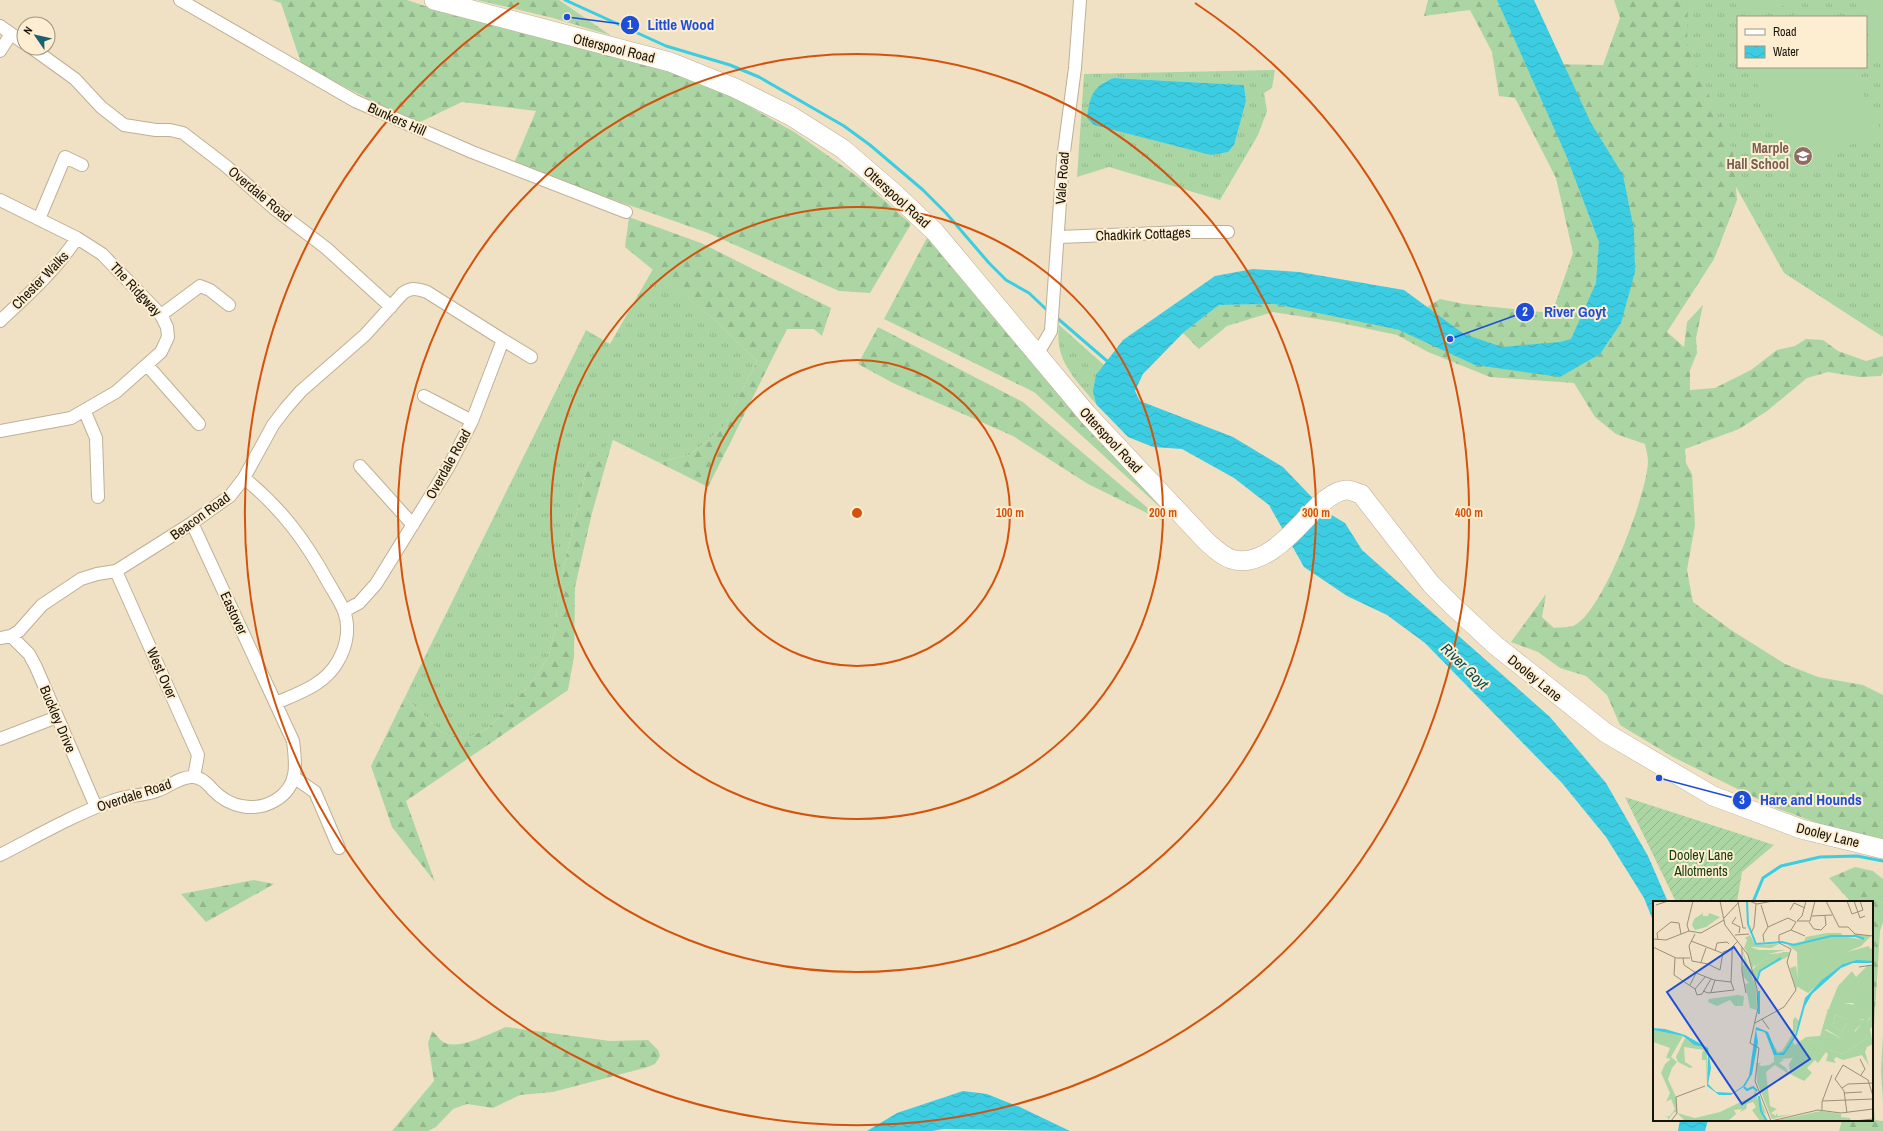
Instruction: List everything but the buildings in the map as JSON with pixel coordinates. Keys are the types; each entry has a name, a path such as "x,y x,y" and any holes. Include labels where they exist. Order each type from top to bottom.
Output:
{"main road":[{"name":"Otterspool Road","path":"434,0 670,62 735,88 791,116 843,149 894,193 935,232 1038,353 1087,414 1206,541 1231,559 1248,560"},
{"name":"Dooley Lane","path":"1248,560 1275,548 1331,495 1346,490 1361,494 1431,584 1452,605 1495,645 1606,733 1713,796 1801,829 1883,849"}],"street":[{"name":"Bunkers Hill","path":"180,0 355,101 472,152 626,212"},
{"name":"Vale Road","path":"1038,353 1051,331 1059,237 1063,159 1075,68 1080,0"},
{"path":"0,26 16,37"},
{"path":"0,52 11,34"},
{"name":"Overdale Road","path":"43,56 75,79 101,107 124,125 183,133 226,166 276,210 326,248 391,308"},
{"path":"39,219 65,157 82,165"},
{"name":"The Ridgway","path":"0,200 77,238 104,256 161,316 167,327 166,342 161,352 116,392 85,412 71,418 0,431"},
{"name":"Chadkirk Cottages","path":"1059,237 1185,232 1228,232"},
{"name":"Chester Walks","path":"0,321 40,284 69,250 77,238"},
{"path":"161,316 200,286 219,296 229,305"},
{"path":"391,308 403,293 410,288 417,288 427,292 531,357"},
{"name":"Beacon Road","path":"6,637 19,631 42,605 68,588 88,576 116,571 192,523 230,496 244,478 273,426 286,408 301,391 365,335 391,308"},
{"name":"Overdale Road","path":"344,611 359,602 376,584 449,466 472,421 504,340"},
{"path":"147,365 199,424"},
{"path":"424,396 472,421"},
{"path":"85,412 96,438 98,497"},
{"path":"360,466 413,525"},
{"path":"194,777 208,784 227,801 243,808 262,806 276,800 288,790 294,778 296,764 292,741 276,703 307,689 326,677 338,662 345,646 348,631 344,611 316,560 300,535 267,497 244,478"},
{"name":"Eastover","path":"192,523 276,703"},
{"name":"West Over","path":"116,571 198,755 194,777"},
{"name":"Buckley Drive","path":"6,637 30,654 96,807"},
{"path":"0,739 57,717"},
{"name":"Overdale Road","path":"0,855 96,807 114,800 158,790 186,778 194,777"},
{"path":"294,778 315,792 339,848"}],"green space":[{"path":"272,0 407,0 449,14 654,64 715,87 796,133 858,177 911,224 870,293 839,291 708,233 538,173 514,163 536,111 462,102 418,123 302,66 281,3"},
{"path":"477,0 559,0 610,35 553,18"},
{"path":"1428,0 1518,0 1547,64 1603,65 1620,18 1614,0 1688,0 1687,44 1733,151 1737,200 1714,259 1667,332 1684,347 1687,322 1703,305 1696,338 1697,353 1690,370 1690,390 1715,388 1751,370 1777,350 1795,346 1806,339 1823,340 1838,351 1866,361 1883,356 1883,372 1881,376 1859,377 1828,372 1807,378 1767,411 1739,429 1685,449 1686,463 1692,474 1695,525 1687,570 1693,602 1731,630 1785,664 1818,677 1863,685 1883,695 1883,841 1834,829 1776,808 1673,757 1620,725 1607,695 1586,676 1560,668 1538,652 1511,642 1546,594 1542,617 1554,628 1573,626 1586,615 1598,598 1622,550 1632,524 1646,478 1648,462 1645,444 1616,434 1595,417 1574,383 1490,377 1428,352 1397,335 1336,322 1273,312 1227,326 1199,349 1183,333 1219,305 1274,304 1399,330 1413,316 1440,299 1464,304 1552,313 1573,253 1556,178 1515,98 1499,96 1492,52 1470,10 1424,16"},
{"name":"Marple Hall School","path":"1685,0 1883,0 1883,337 1784,273 1735,185 1683,47"},
{"path":"1739,0 1796,0 1761,16 1746,16"},
{"path":"1856,0 1883,0 1883,70 1867,29 1867,16 1863,16"},
{"path":"1819,3 1826,16 1792,16"},
{"path":"1749,68 1850,68 1881,130 1799,170"},
{"path":"1275,70 1272,88 1264,93 1267,111 1258,135 1220,200 1109,167 1077,177 1084,74","holes":["1114,78 1244,85 1246,101 1102,83"]},
{"path":"629,217 701,243 831,308 822,336 814,329 787,329 708,487 658,462 690,455 724,427 757,361 718,323 625,247"},
{"path":"927,238 1165,505 1163,510 1034,392 884,319"},
{"path":"653,269 718,323 757,361 724,427 690,455 658,462 613,440 588,464 559,588 555,630 549,655 531,684 488,728 466,739 441,732 405,697 586,330 610,344"},
{"path":"1059,325 1104,365 1098,374 1094,387 1096,404 1075,379 1062,358 1058,334"},
{"path":"878,327 1023,402 1163,521 1088,484 1013,436 893,383 858,364"},
{"path":"613,439 592,513 575,587 574,657 568,690 406,801 435,882 392,827 371,766 405,697 441,732 466,739 488,728 531,684 549,655 555,630 559,588 588,464"},
{"name":"Dooley Lane Allotments","path":"1625,797 1774,845 1742,872 1737,901 1676,901"},
{"path":"1855,867 1873,871 1883,879 1883,922 1880,931 1873,1041 1873,901 1850,901 1829,878"},
{"path":"254,880 274,884 206,922 181,894"},
{"path":"506,1027 610,1041 648,1040 658,1050 660,1056 655,1064 648,1067 553,1092 520,1095 493,1108 467,1104 453,1109 436,1127 428,1131 392,1131 434,1081 428,1043 432,1031 443,1042 457,1044 466,1043"},
{"path":"1883,1035 1883,1101 1881,1071"},
{"path":"1873,1097 1875,1120 1883,1121 1883,1131 1839,1131 1842,1121 1873,1121"}],"water":[{"path":"1497,0 1534,0 1591,123 1623,175 1634,230 1635,272 1621,323 1600,354 1560,377 1475,365 1399,330 1274,304 1219,305 1183,333 1143,374 1135,391 1140,401 1233,437 1283,467 1325,511 1345,523 1362,550 1550,717 1606,783 1648,856 1668,901 1653,901 1653,920 1644,898 1606,837 1562,783 1425,643 1387,615 1347,596 1304,567 1269,505 1234,478 1182,449 1153,447 1128,437 1096,404 1093,391 1096,375 1123,340 1215,276 1253,269 1299,272 1404,290 1464,334 1502,347 1560,342 1571,339 1596,283 1599,242 1566,155"},
{"path":"1114,78 1244,85 1246,101 1234,145 1228,152 1211,155 1094,125 1087,118 1089,104 1093,93 1101,85"},
{"path":"963,1091 987,1094 1022,1108 1070,1131 943,1129 932,1131 867,1131 897,1113"},
{"path":"1680,1121 1708,1121 1705,1131 1678,1131"}],"waterway":[{"path":"565,0 666,46 730,65 759,77 844,126 870,145 923,190 946,213 989,263 1006,280 1029,293 1048,311"},
{"path":"1056,317 1107,361"},
{"path":"1753,901 1763,878 1781,866 1820,857 1857,856 1883,861"}],"place":[{"name":"Little Wood","path":"567,17"},
{"name":"Marple Hall School","path":"1803,156"},
{"name":"River Goyt","path":"1450,339"},
{"name":"Hare and Hounds","path":"1659,778"}]}
